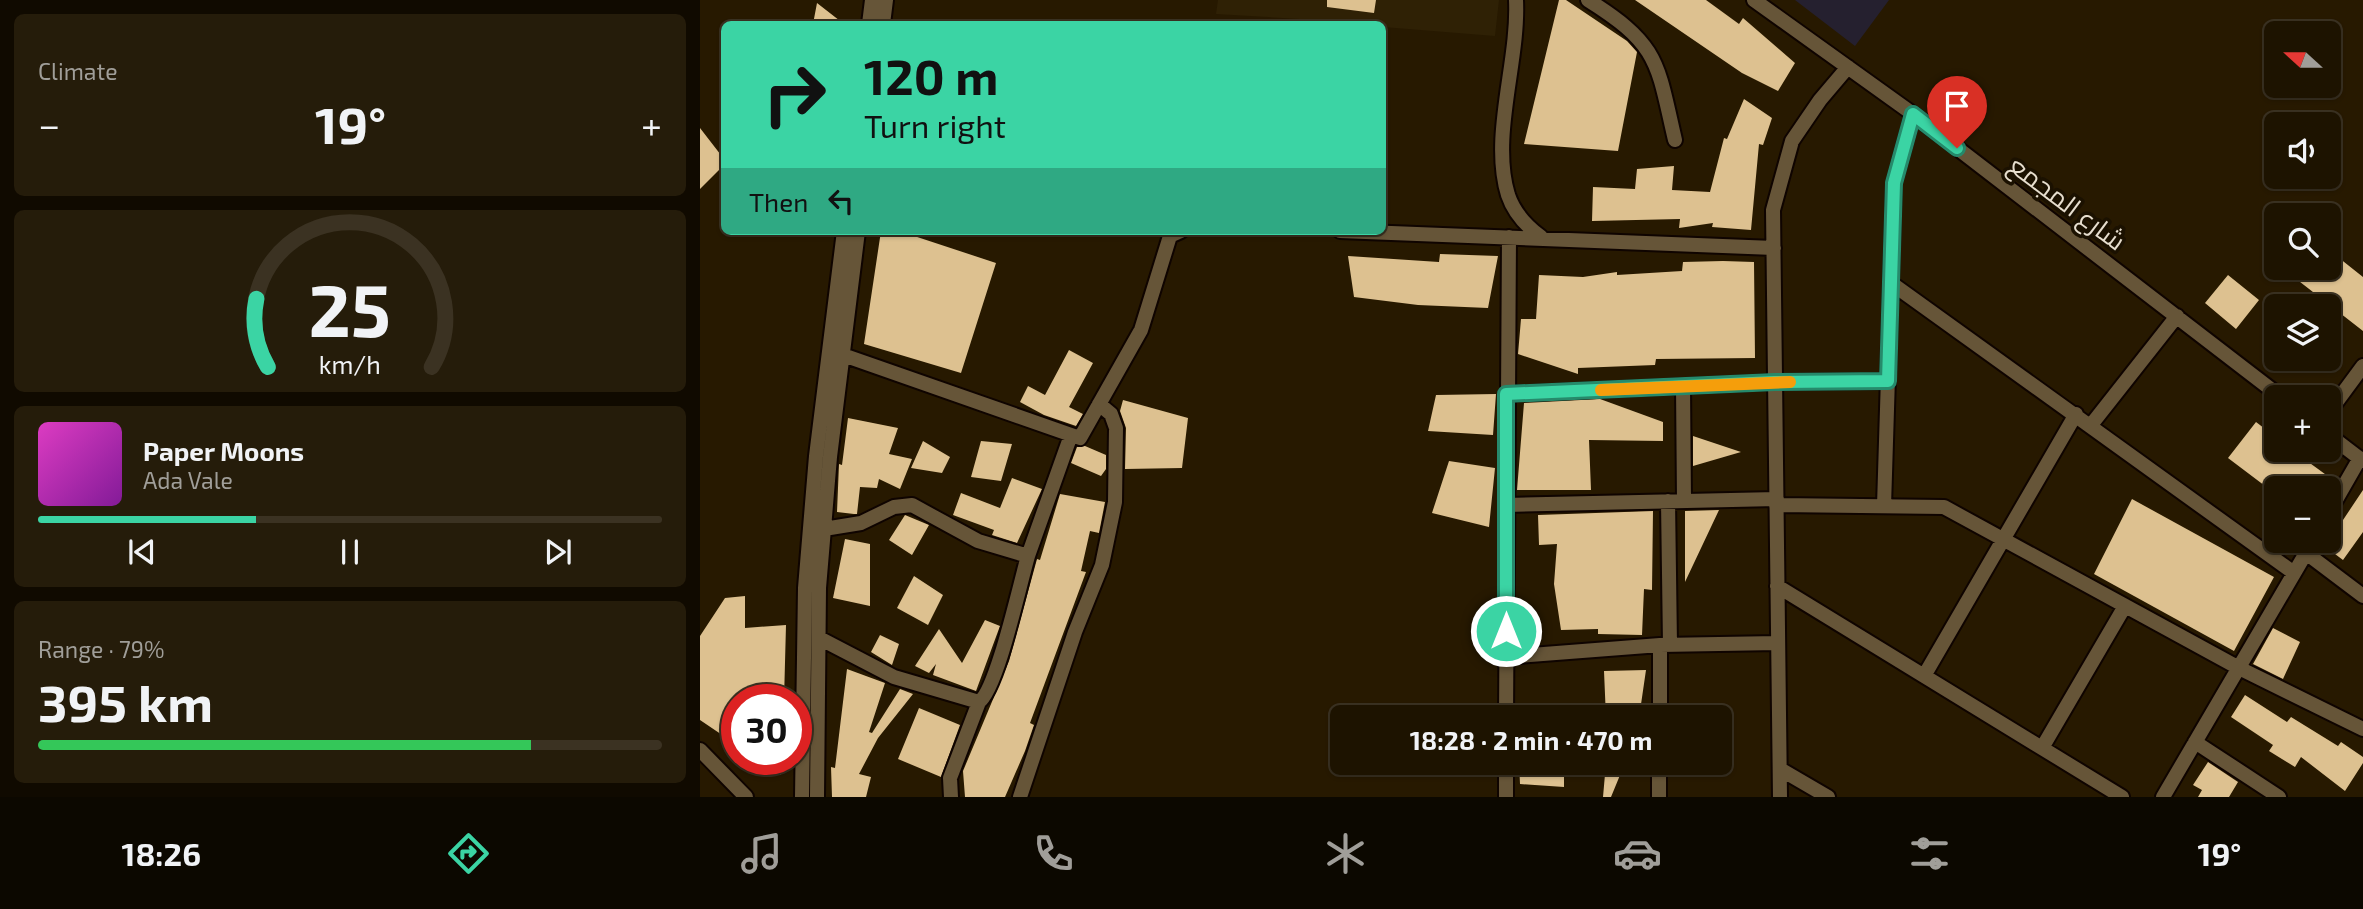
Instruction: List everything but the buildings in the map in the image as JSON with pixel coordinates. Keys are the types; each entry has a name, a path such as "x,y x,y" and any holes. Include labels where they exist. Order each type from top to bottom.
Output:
{"street":[{"path":"869,21 872,0"},
{"path":"883,21 886,0"},
{"path":"1516,0 1517,31 1505,129 1505,180 1516,213 1541,237"},
{"path":"1588,0 1638,37 1652,52 1675,140"},
{"name":"شارع المجمع","path":"1754,0 1913,114 2266,385"},
{"path":"1780,797 1773,210 1792,141 1820,100 1848,67"},
{"path":"1884,506 1894,183 1913,114"},
{"path":"1386,233 1774,248"},
{"path":"802,797 805,588 816,456 844,235"},
{"path":"817,797 819,638 824,529 858,235"},
{"path":"843,355 1080,438 1141,330 1172,235"},
{"path":"1506,705 1506,394 1510,237"},
{"path":"1891,283 2294,573"},
{"path":"2091,425 2177,316"},
{"path":"2341,396 2363,366"},
{"path":"1506,394 1775,382 1888,381"},
{"path":"1683,386 1684,501"},
{"path":"1020,797 1075,632 1102,565 1115,502 1116,428 1111,414 1099,404"},
{"path":"1924,676 2076,414"},
{"path":"951,797 950,778 979,702 986,698 1002,653 1028,556 1071,435"},
{"path":"2341,444 2361,459 2341,492"},
{"path":"1661,705 1668,501"},
{"path":"1506,505 1684,501 1944,507 2239,668 2363,729"},
{"path":"824,529 861,523 894,507 912,505 978,541 1028,556"},
{"path":"2163,797 2306,553"},
{"path":"2316,553 2363,596"},
{"path":"1777,586 2122,797"},
{"path":"2042,748 2125,606"},
{"path":"819,638 894,677 979,702"},
{"path":"1506,657 1665,645 1778,642"},
{"path":"2196,742 2279,797"},
{"path":"700,750 746,797"},
{"path":"1780,769 1828,797"},
{"path":"1506,775 1506,797"},
{"path":"1659,775 1659,797"}],"shaded area":[{"path":"1218,0 1499,0 1495,36 1386,27 1386,21 1332,21 1216,14"},
{"path":"1795,0 1889,0 1855,46"}],"slow traffic":[{"path":"1601,390 1790,382"}],"route":[{"path":"1506,631 1506,394 1775,382 1888,381 1894,183 1913,114 1957,148"}]}
